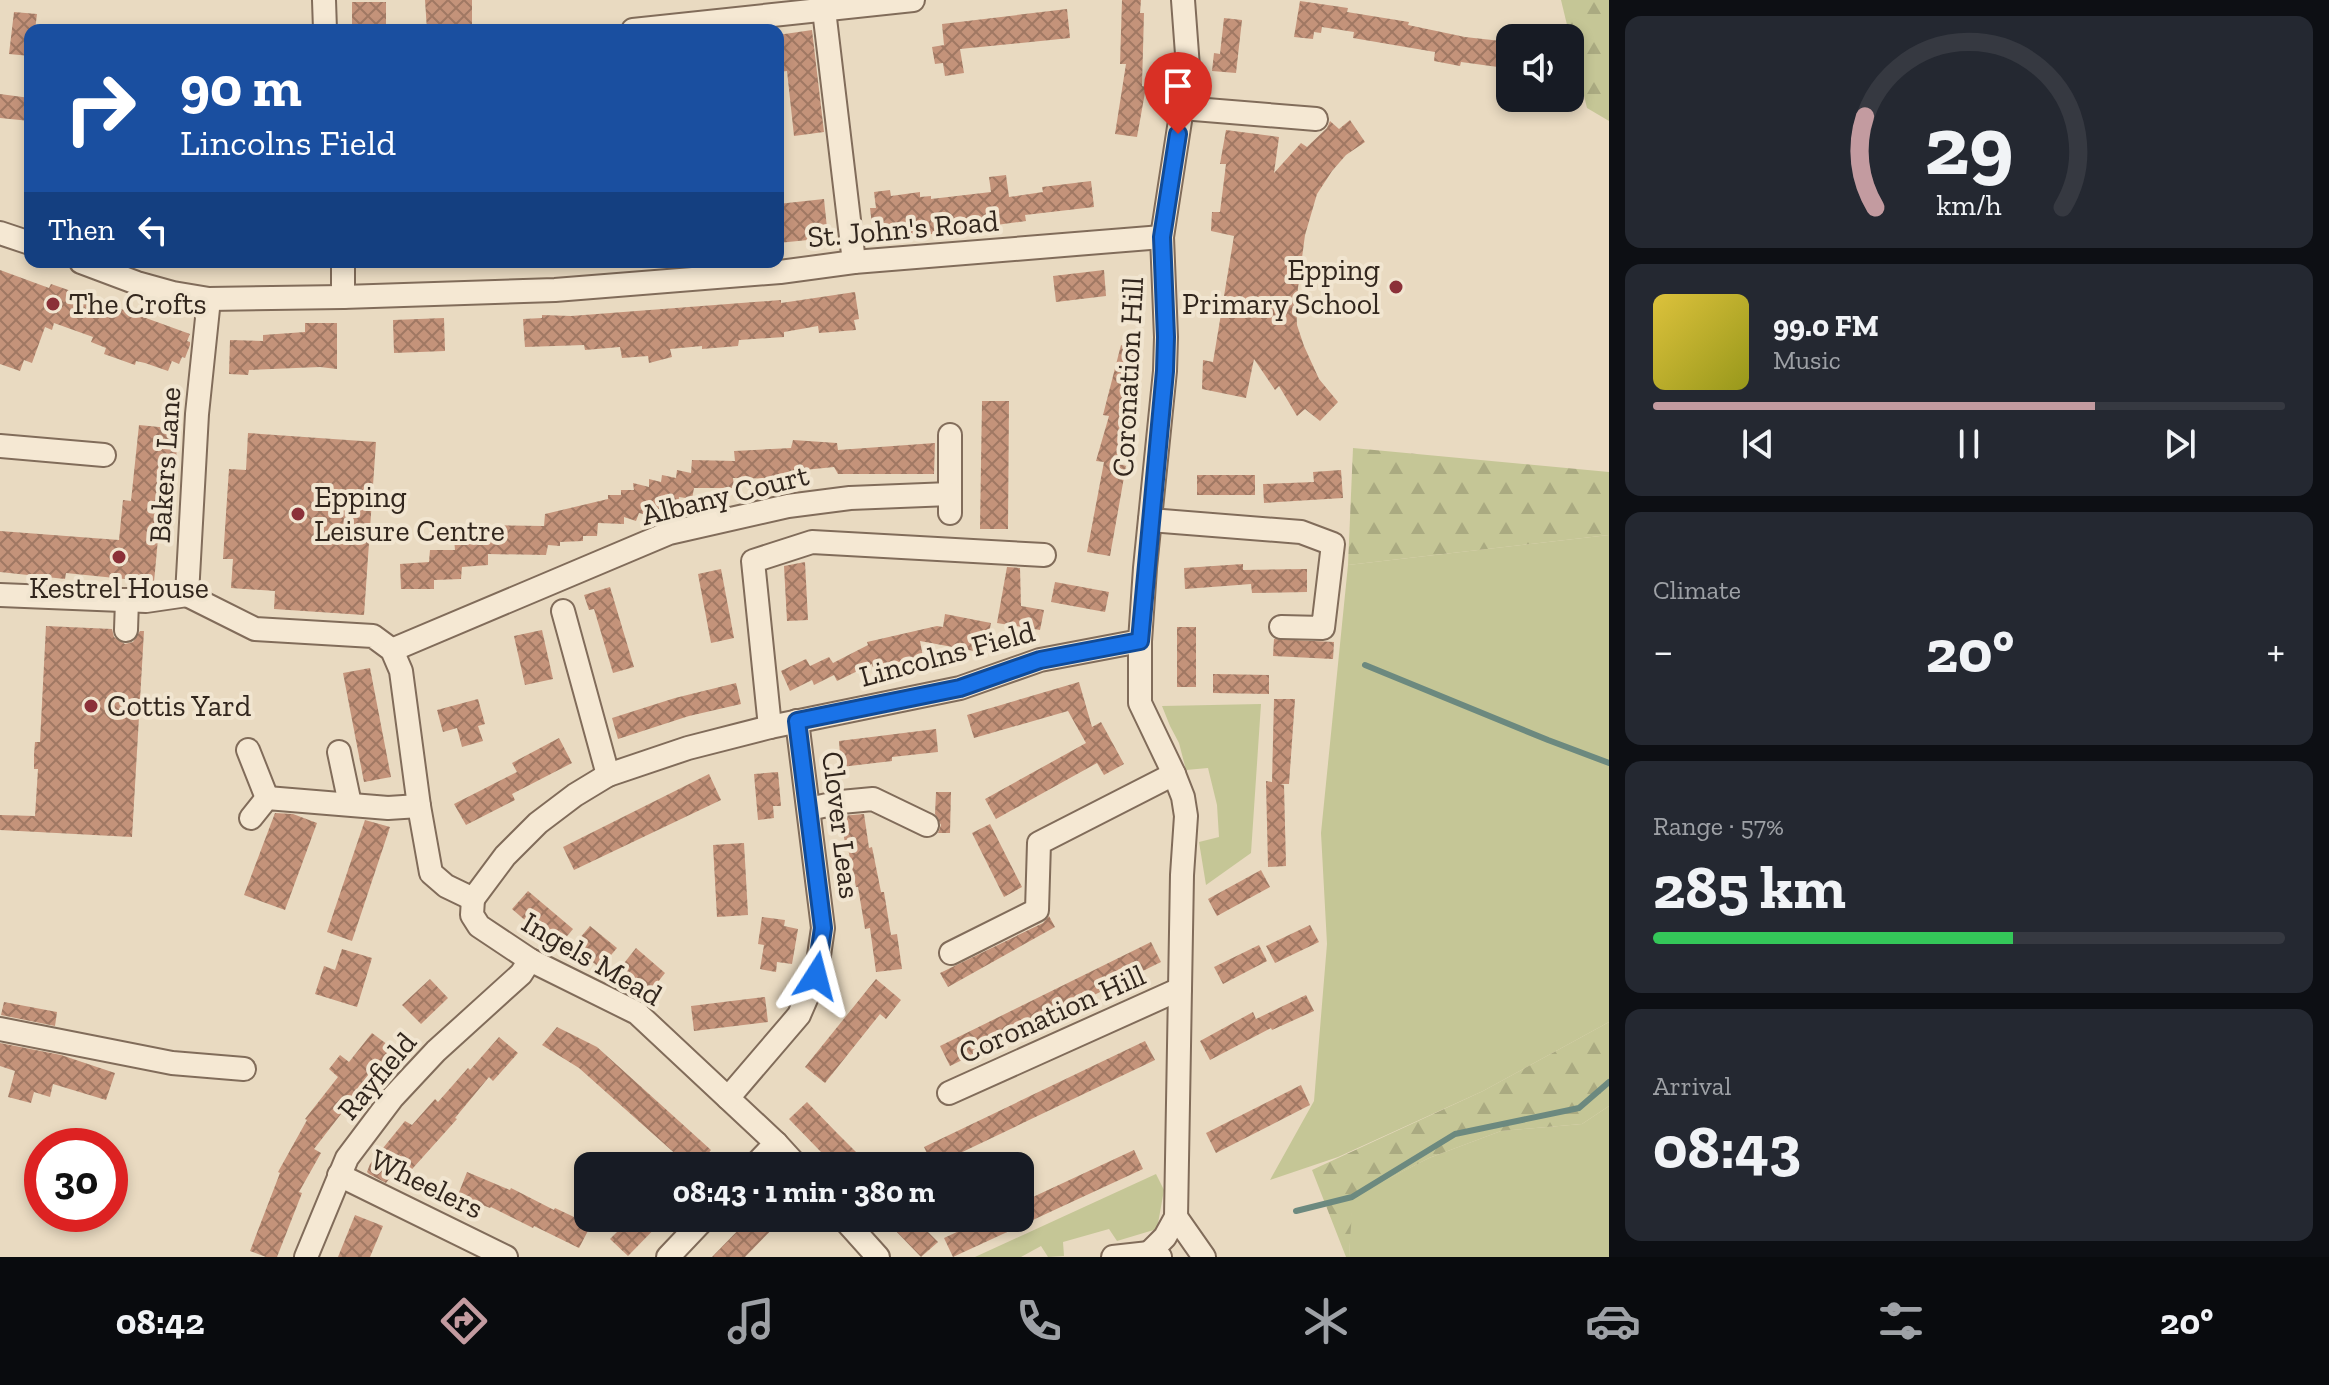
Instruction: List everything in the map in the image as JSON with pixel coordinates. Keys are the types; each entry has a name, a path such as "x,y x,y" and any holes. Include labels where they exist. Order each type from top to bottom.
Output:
{"street":[{"path":"324,0 325,24"},
{"path":"690,24 913,0"},
{"name":"Coronation Hill","path":"1176,1217 1182,875 1186,816 1174,774 1140,703 1140,641 1165,371 1162,237 1189,81 1183,0"},
{"path":"824,10 854,262"},
{"path":"1182,108 1316,119"},
{"path":"0,233 24,241"},
{"name":"St. John's Road","path":"97,268 173,293 209,299 343,297 555,290 1162,237"},
{"path":"343,268 343,297"},
{"name":"Bakers Lane","path":"187,595 197,414 209,299"},
{"name":"Albany Court","path":"392,650 669,533 788,506 850,498 950,503 950,435"},
{"path":"0,446 104,455"},
{"name":"Coronation Hill","path":"1150,520 1301,532 1333,544 1323,628 1281,627"},
{"path":"770,727 753,561 812,542 1044,555"},
{"path":"0,595 146,601 187,595 255,629 373,636 392,650 401,671 431,873 446,886 473,899"},
{"path":"126,630 127,600"},
{"path":"563,611 608,775"},
{"name":"Lincolns Field","path":"473,899 505,856 538,823 608,775 688,748 770,727 960,688 1040,660 1140,641"},
{"name":"Clover Leas","path":"728,1098 799,1015 816,976 823,928 797,721"},
{"path":"248,750 267,798"},
{"path":"339,752 350,804"},
{"path":"951,953 1037,910 1039,843 1174,774"},
{"path":"267,798 388,808 419,806"},
{"path":"251,818 267,798"},
{"path":"809,809 873,799 927,825"},
{"name":"Ingels Mead","path":"473,899 472,915 479,926 530,960 637,1013 784,1152"},
{"name":"Rayfield","path":"306,1257 347,1158 393,1097 436,1051 521,974 530,960"},
{"name":"Coronation Hill","path":"949,1093 1180,989"},
{"path":"0,1029 172,1063 244,1069"},
{"path":"767,1152 776,1143"},
{"name":"Wheelers","path":"339,1175 493,1254"},
{"path":"1113,1257 1155,1255 1176,1217 1204,1257"},
{"path":"668,1257 692,1232"},
{"path":"856,1232 878,1257"}],"green space":[{"path":"1561,0 1609,0 1609,121 1587,108 1584,96 1584,24 1567,24"},
{"path":"1353,448 1609,472 1609,535 1348,565"},
{"path":"1609,535 1609,1022 1483,1091 1338,1157 1270,1180 1314,1101 1327,944 1321,833 1348,565"},
{"path":"1261,704 1251,853 1206,885 1199,842 1219,837 1217,805 1208,768 1186,770 1179,743 1162,706"},
{"path":"1609,1022 1609,1106 1582,1124 1501,1131 1429,1158 1353,1197 1349,1257 1346,1257 1312,1170 1483,1091"},
{"path":"1609,1106 1609,1257 1349,1257 1352,1197 1429,1158 1501,1131 1582,1124"},
{"path":"1156,1174 1164,1190 1157,1229 1117,1241 1109,1229 1063,1242 1064,1256 1048,1257 1041,1246 1021,1257 975,1257"}],"building":[{"path":"425,0 472,0 472,24 427,24"},
{"path":"1122,0 1141,0 1140,13 1144,13 1142,86 1146,87 1137,137 1115,134 1126,64 1120,64"},
{"path":"1300,1 1348,8 1347,12 1409,22 1408,25 1465,37 1496,40 1496,67 1461,62 1460,66 1434,61 1435,52 1353,38 1354,32 1322,27 1321,33 1314,32 1313,39 1294,37"},
{"path":"352,2 386,2 386,24 352,24"},
{"path":"1067,9 1070,38 960,49 964,73 945,76 943,63 935,64 932,47 944,45 942,24"},
{"path":"14,12 37,14 36,24 24,24 24,55 9,54"},
{"path":"1224,18 1242,20 1236,73 1212,71 1214,53 1220,54"},
{"path":"812,30 824,132 794,136 787,71 784,71 784,34"},
{"path":"0,94 24,97 24,120 0,118"},
{"path":"1350,120 1365,142 1346,155 1317,194 1305,235 1296,303 1297,325 1304,346 1319,379 1338,402 1320,421 1305,409 1297,416 1279,386 1275,390 1254,359 1246,398 1202,389 1203,360 1213,362 1234,236 1211,231 1212,212 1220,212 1226,164 1220,164 1226,130 1279,137 1274,173 1301,143 1307,147 1330,121 1339,129"},
{"path":"1006,175 1009,197 1043,192 1042,187 1091,181 1094,207 1025,215 1026,221 874,242 870,208 876,208 874,192 890,190 891,196 920,192 920,197 931,196 931,199 991,192 989,177"},
{"path":"824,199 828,238 784,242 784,203"},
{"path":"0,270 49,288 51,284 190,334 185,358 182,357 179,364 172,361 168,371 136,361 135,365 104,354 106,348 91,342 93,337 54,323 52,330 45,327 32,363 24,360 20,371 0,364"},
{"path":"1104,270 1106,296 1056,302 1053,276"},
{"path":"855,292 859,319 854,320 856,330 819,333 818,326 784,332 784,337 739,340 738,346 670,349 672,357 649,363 648,356 622,358 620,347 585,350 584,345 525,347 523,319 542,318 542,315 571,316 781,300 781,303"},
{"path":"444,318 445,351 394,353 393,320"},
{"path":"305,323 337,323 337,369 249,370 248,375 229,374 230,340 263,341 263,335 305,332"},
{"path":"1121,345 1141,353 1121,416 1131,419 1120,464 1126,466 1110,556 1087,552 1104,462 1096,461 1109,416 1103,415"},
{"path":"982,401 1009,401 1008,529 980,529"},
{"path":"139,425 179,429 172,497 162,496 154,582 66,573 65,579 0,572 0,531 119,540 123,500 131,501"},
{"name":"Epping Leisure Centre","path":"248,433 376,442 364,615 274,609 275,591 231,588 233,559 223,559 229,469 246,470"},
{"path":"793,440 837,443 838,450 935,443 934,474 838,474 834,467 794,471 797,479 733,478 734,488 694,488 692,499 679,497 678,505 666,502 664,510 653,508 651,516 639,513 636,521 624,517 624,524 598,523 597,536 583,536 583,541 560,542 560,546 548,545 546,555 488,554 488,565 462,567 461,579 434,580 434,589 401,589 400,564 429,562 430,550 455,550 454,539 485,539 486,525 544,526 545,514 608,499 608,495 621,495 621,490 634,490 633,483 649,487 649,479 661,482 662,475 676,478 677,470 691,473 692,460 735,461 734,451 791,448"},
{"path":"1341,470 1343,498 1264,503 1263,484 1314,482 1313,472"},
{"path":"1197,475 1255,475 1255,495 1197,495"},
{"path":"805,562 808,620 787,621 784,566"},
{"path":"1243,564 1243,570 1307,569 1307,592 1252,593 1251,584 1185,589 1184,568"},
{"path":"1007,567 1020,568 1021,606 1044,610 1040,630 997,623"},
{"path":"721,569 734,638 711,643 698,574"},
{"path":"1055,582 1109,592 1105,612 1051,602"},
{"path":"610,587 634,667 613,673 594,609 589,610 584,595"},
{"path":"945,614 991,623 985,653 920,641 923,657 873,668 872,664 837,681 834,675 814,685 812,680 790,691 781,671 806,659 810,666 829,657 833,663 868,645 867,642 943,627"},
{"name":"Cottis Yard","path":"46,626 112,629 114,637 125,644 133,642 140,631 144,631 132,837 0,830 0,815 35,816 38,769 34,769 34,755 35,742 40,742"},
{"path":"1177,627 1196,627 1196,687 1177,687"},
{"path":"542,630 553,679 525,685 514,636"},
{"path":"1274,639 1334,642 1333,659 1273,656"},
{"path":"370,668 391,777 364,782 343,673"},
{"path":"1213,674 1269,675 1269,694 1213,693"},
{"path":"1079,682 1092,727 1101,722 1124,764 1104,775 1097,763 996,819 985,799 1086,743 1068,711 974,738 967,715"},
{"path":"736,683 741,704 689,716 618,739 612,718"},
{"path":"478,699 485,724 478,726 483,741 462,747 457,728 443,732 437,710"},
{"path":"1274,699 1295,699 1289,784 1280,784 1284,785 1286,866 1268,867 1266,781 1272,782"},
{"path":"936,729 938,752 841,767 839,741"},
{"path":"559,738 572,763 512,794 515,800 466,825 454,804 517,772 512,763"},
{"path":"778,772 781,806 773,806 774,818 758,820 754,774"},
{"path":"709,774 721,800 574,870 563,847"},
{"path":"936,792 951,792 950,833 938,833 941,825 935,814"},
{"path":"275,813 293,814 317,823 285,910 244,895"},
{"path":"864,814 869,848 872,847 881,892 884,892 891,935 897,934 902,969 876,972 870,928 865,929 841,816"},
{"path":"365,820 390,827 352,941 327,932"},
{"path":"990,824 1022,887 1004,897 972,833"},
{"path":"744,843 748,915 717,917 713,845"},
{"path":"1261,870 1270,887 1217,916 1208,899"},
{"path":"528,891 573,929 557,948 512,909"},
{"path":"1049,916 1055,927 948,987 940,973 1043,923"},
{"path":"762,917 785,920 784,926 798,929 792,964 777,962 776,972 760,969 764,945 758,944"},
{"path":"1310,925 1319,942 1275,963 1266,946"},
{"path":"590,926 617,948 600,968 573,946"},
{"path":"1151,942 1161,962 950,1066 940,1046"},
{"path":"1259,945 1267,961 1223,984 1214,967"},
{"path":"636,948 665,973 650,992 621,967"},
{"path":"342,949 372,958 357,1007 315,994 324,966 335,970"},
{"path":"430,979 448,998 421,1024 402,1005"},
{"path":"876,979 901,1000 886,1019 880,1014 825,1083 805,1067"},
{"path":"1306,995 1314,1011 1271,1028 1210,1060 1200,1041 1253,1012 1256,1019"},
{"path":"765,997 768,1022 694,1031 691,1006"},
{"path":"4,1002 57,1012 55,1026 1,1015"},
{"path":"557,1027 597,1047 711,1150 673,1152 579,1068 542,1045"},
{"path":"372,1033 392,1048 314,1149 321,1153 299,1192 302,1193 277,1257 250,1251 278,1172 305,1119 338,1077 329,1069 340,1055 349,1062"},
{"path":"499,1037 518,1053 493,1081 489,1077 457,1119 405,1177 404,1170 399,1166 386,1183 369,1174 370,1164 405,1121 412,1125 435,1099 438,1102"},
{"path":"1145,1041 1155,1060 962,1152 926,1152 924,1147"},
{"path":"0,1043 61,1055 115,1073 106,1100 53,1084 50,1097 34,1092 31,1103 8,1097 15,1071 0,1066"},
{"path":"1301,1085 1310,1105 1216,1153 1206,1133"},
{"path":"807,1102 856,1152 821,1152 789,1119"},
{"path":"1134,1150 1143,1169 1034,1219 1034,1196"},
{"path":"467,1172 574,1217 574,1232 587,1232 579,1248 458,1195"},
{"path":"355,1215 383,1226 370,1257 338,1257"},
{"path":"617,1232 651,1232 628,1256 610,1239"},
{"path":"736,1232 769,1232 745,1257 712,1257"},
{"path":"897,1232 928,1232 938,1242 921,1257"},
{"path":"957,1232 1007,1232 953,1257 944,1238"}],"waterway":[{"path":"1365,665 1609,763"},
{"path":"1296,1211 1352,1197 1455,1134 1579,1108 1609,1082"}],"place":[{"name":"Epping Primary School","path":"1396,287"},
{"name":"The Crofts","path":"53,304"},
{"name":"Epping Leisure Centre","path":"298,514"},
{"name":"Kestrel House","path":"119,557"},
{"name":"Cottis Yard","path":"91,706"}],"route":[{"path":"816,976 823,928 797,721 960,688 1040,660 1140,641 1165,371 1162,237 1178,134"}]}
